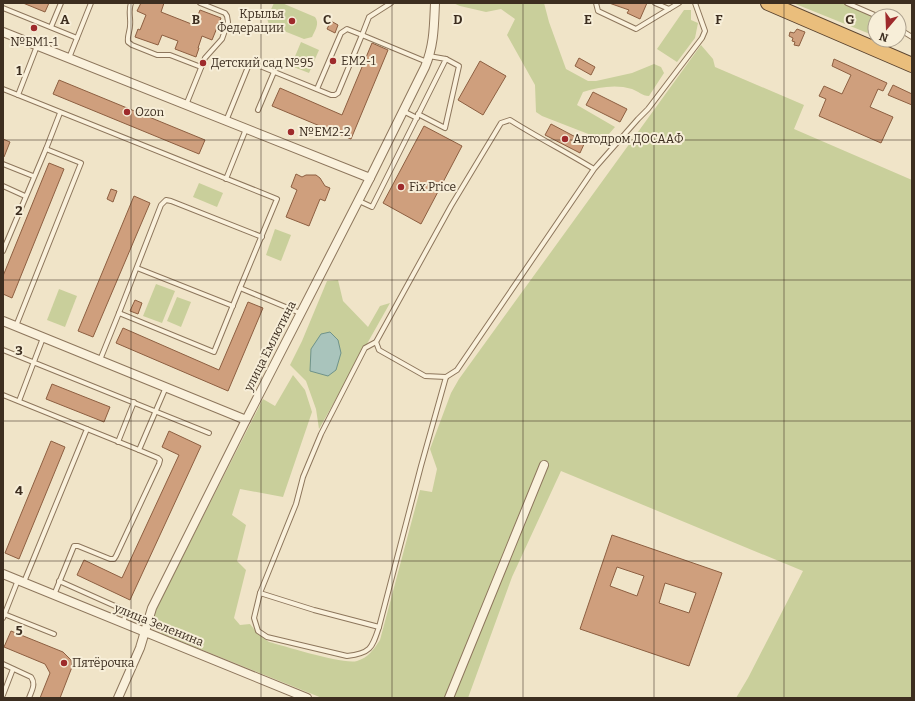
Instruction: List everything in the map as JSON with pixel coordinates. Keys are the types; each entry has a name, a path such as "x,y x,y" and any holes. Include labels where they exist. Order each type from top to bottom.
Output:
{"highway":[{"path":"768,3 912,65"}],"street":[{"name":"улица Емлютина","path":"118,698 140,648 152,608 300,313 404,111 428,59 433,38 435,3"},
{"path":"3,32 370,178"},
{"path":"3,322 246,420"},
{"path":"449,698 544,465"},
{"name":"улица Зеленина","path":"3,574 145,632 293,696 307,698"}],"lane":[{"path":"51,28 61,3"},
{"path":"69,58 91,3"},
{"path":"131,3 129,10 130,24 128,42 157,55 170,55 201,67"},
{"path":"186,105 205,58 222,39 228,19 225,13 200,3"},
{"path":"226,121 250,62 331,95 335,95 338,92 369,17 391,3"},
{"path":"596,3 598,11 636,29 679,3"},
{"path":"655,3 669,10"},
{"path":"376,342 379,350 425,376 446,377 457,370 594,169 648,109 702,38 705,30 694,3"},
{"path":"847,3 867,12"},
{"path":"3,8 77,38"},
{"path":"317,89 341,33 347,29 428,59 446,59 459,66 445,128 404,111"},
{"path":"18,94 37,45"},
{"path":"358,201 372,207 446,59"},
{"path":"258,110 274,72"},
{"path":"3,89 277,199 214,352 119,313"},
{"path":"3,251 60,113"},
{"path":"446,377 379,627 372,646 360,654 347,656 267,637 258,631 254,618 260,593 296,504 303,477 321,434 365,348 376,342 451,206 501,123 510,120 540,139 566,152 594,169"},
{"path":"226,179 246,129"},
{"path":"15,326 81,163 46,149"},
{"path":"3,164 33,176"},
{"path":"3,186 25,196"},
{"path":"100,360 162,205 166,200 262,237"},
{"path":"137,268 233,306"},
{"path":"240,288 300,313"},
{"path":"19,401 44,338"},
{"path":"3,350 209,433"},
{"path":"139,450 166,387"},
{"path":"3,395 139,450 160,460 114,559 110,559 78,546 74,546 54,595"},
{"path":"118,442 134,402"},
{"path":"54,634 4,616 21,581 87,429"},
{"path":"59,581 124,610 126,613 122,623"},
{"path":"260,593 314,610 379,627"},
{"path":"3,664 31,677 34,681 34,686 29,698"},
{"path":"3,695 13,669"}],"green space":[{"name":"Крылья Федерации","path":"274,3 282,3 315,17 317,25 312,37 304,39 269,25 267,18"},
{"path":"453,3 544,3 549,22 566,69 588,81 596,81 632,73 654,64 661,67 664,73 649,96 626,87 614,86 583,92 577,105 615,127 602,139 542,116 536,112 535,85 507,35 515,19 501,9 486,12"},
{"path":"793,3 853,3 867,9 867,33"},
{"path":"684,10 691,10 691,20 698,23 695,38 677,62 657,49"},
{"path":"301,42 319,50 309,73 291,66"},
{"path":"701,45 713,59 715,67 804,105 794,129 912,180 912,698 736,698 748,678 803,571 561,471 512,577 468,698 322,698 160,632 155,625 154,613 263,399 275,406 293,375 305,390 312,412 283,497 240,489 232,515 246,525 237,561 246,570 234,618 240,625 250,624 258,634 269,642 314,654 340,660 357,661 361,660 370,653 380,640 420,490 432,492 437,469 430,449 451,393 459,379"},
{"path":"199,183 223,193 217,207 193,197"},
{"path":"275,229 291,235 281,261 266,255"},
{"path":"338,280 343,301 368,327 380,306 390,303 319,429 316,409 306,381 290,365 302,341 327,281"},
{"path":"156,284 175,291 162,323 143,316"},
{"path":"59,289 77,296 65,327 47,320"},
{"path":"177,297 191,302 181,327 167,321"}],"water":[{"path":"330,332 338,340 341,353 336,370 328,376 310,371 311,349 321,334"}],"building":[{"path":"23,3 49,3 45,12"},
{"path":"141,3 164,3 161,12 194,25 200,10 221,18 212,40 202,36 196,57 175,49 178,41 162,35 158,45 135,37 138,29 140,30 146,15 137,11"},
{"path":"609,3 647,3 640,19 627,13 629,10"},
{"path":"331,21 338,25 335,33 327,29"},
{"path":"797,29 805,32 799,46 794,45 795,42 792,41 793,38 789,36 790,32 794,33"},
{"path":"372,43 388,50 351,139 272,106 280,88 342,115"},
{"path":"579,58 595,67 591,75 575,66"},
{"path":"834,59 887,83 883,91 878,89 870,107 893,117 881,143 819,116 826,99 819,96 824,86 842,94 851,75 832,66"},
{"path":"480,61 506,76 483,115 458,100"},
{"path":"59,80 205,140 199,154 53,94"},
{"path":"893,85 912,94 912,105 888,95"},
{"path":"593,92 627,109 620,122 586,105"},
{"name":"Автодром ДОСААФ","path":"551,124 585,142 580,153 545,135"},
{"path":"424,126 462,146 421,224 383,203"},
{"path":"3,139 10,142 4,157 3,157"},
{"path":"49,163 64,169 12,298 3,294 3,276"},
{"path":"296,174 302,177 306,175 316,175 325,186 330,188 325,201 320,199 309,226 286,217 297,190 291,187"},
{"path":"111,189 117,191 113,202 107,199"},
{"path":"134,196 150,203 93,337 78,331"},
{"path":"135,300 142,303 138,314 130,311"},
{"path":"248,302 263,308 228,391 116,343 123,328 219,370"},
{"path":"52,384 110,407 104,422 46,399"},
{"path":"169,431 201,446 130,600 77,575 84,560 122,578 179,455 162,447"},
{"path":"51,441 65,447 19,559 5,553"},
{"path":"612,535 722,573 689,666 580,629","holes":["617,567 644,576 637,596 610,586","665,583 696,593 689,613 659,603"]},
{"path":"11,631 63,652 71,660 72,667 60,698 40,698 50,673 45,664 4,647"}],"place":[{"name":"Крылья Федерации","path":"292,21"},
{"name":"№БМ1-1","path":"34,28"},
{"name":"ЕМ2-1","path":"333,61"},
{"name":"Детский сад №95","path":"203,63"},
{"name":"Ozon","path":"127,112"},
{"name":"№ЕМ2-2","path":"291,132"},
{"name":"Автодром ДОСААФ","path":"565,139"},
{"name":"Fix Price","path":"401,187"},
{"name":"Пятёрочка","path":"64,663"}]}
